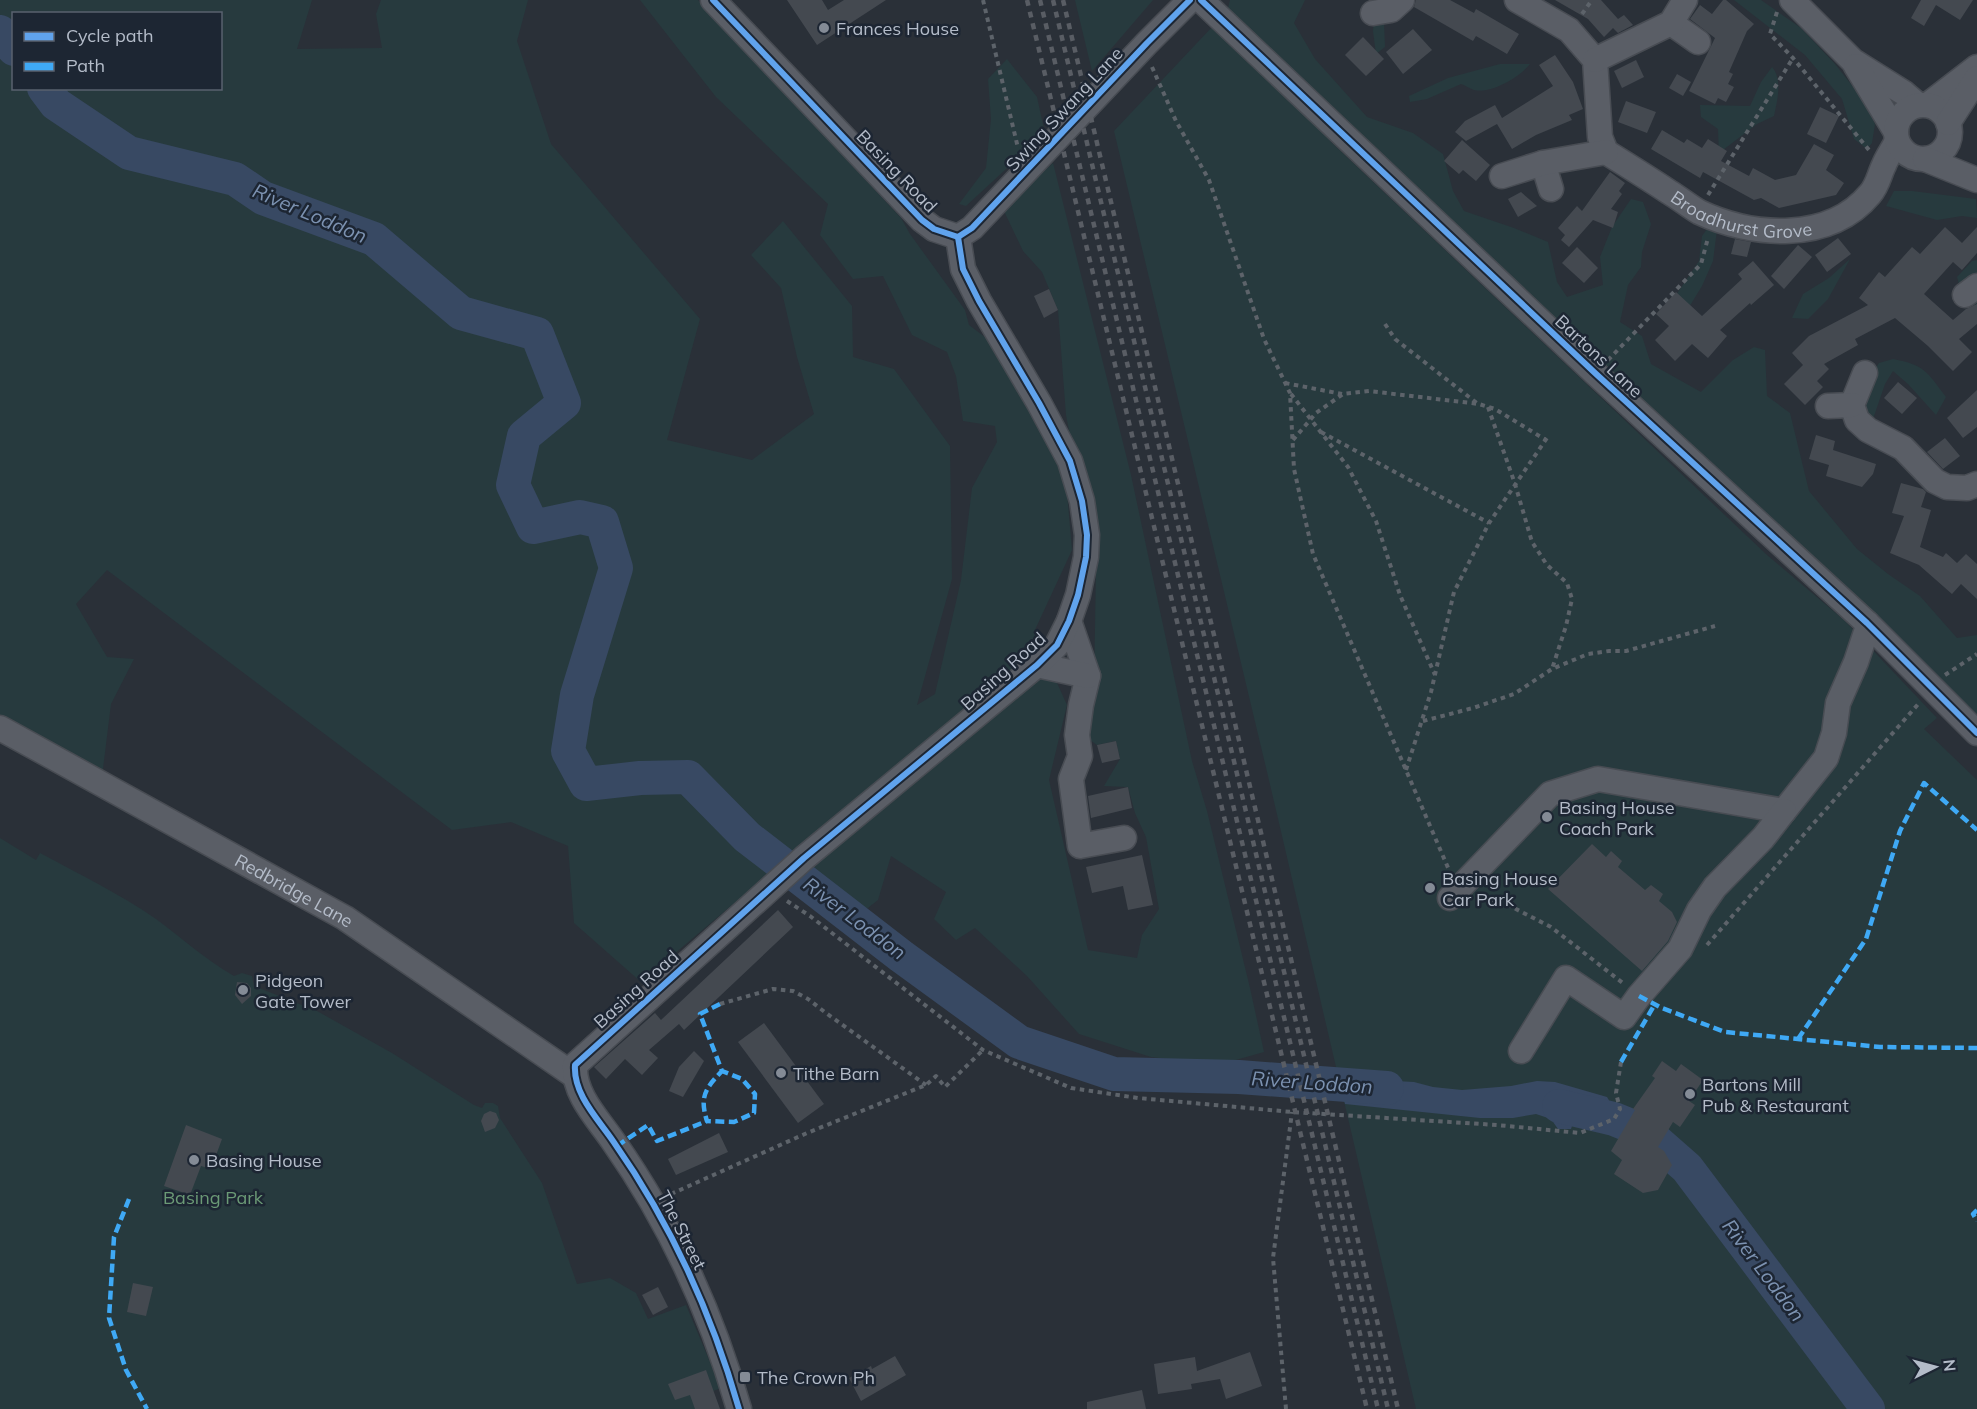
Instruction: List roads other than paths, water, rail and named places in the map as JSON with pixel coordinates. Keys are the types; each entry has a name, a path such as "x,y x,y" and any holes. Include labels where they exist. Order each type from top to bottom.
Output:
{"street":[{"name":"Basing Road","path":"574,1076 575,1065 581,1058 804,858 1037,665 1057,645 1078,595 1086,557 1087,535 1082,501 1070,461 979,301 963,268 958,237 934,229 922,220 713,0"},
{"name":"Swing Swang Lane","path":"958,237 977,223 1190,0"},
{"name":"Bartons Lane","path":"1201,0 1595,374 1867,623 1977,733"},
{"path":"1373,13 1391,10 1402,0"},
{"path":"1502,176 1543,163 1606,152 1600,136 1596,60 1569,30 1517,0"},
{"path":"1596,60 1671,23 1685,0"},
{"path":"1786,1 1853,61 1923,105 1941,111 1949,132 1977,179"},
{"path":"1671,23 1698,42"},
{"path":"1853,61 1896,137 1902,152 1907,156 1977,179"},
{"path":"1896,137 1898,120 1902,114 1923,105 1977,67"},
{"path":"1920,159 1933,158 1945,149 1949,132 1977,78"},
{"name":"Broadhurst Grove","path":"1606,152 1706,214 1751,228 1800,231 1843,217 1863,201 1880,175 1896,137"},
{"name":"Broadhurst Grove","path":"1880,175 1920,159"},
{"path":"1543,163 1551,189"},
{"path":"1865,374 1840,405 1868,430 1903,448 1935,481 1947,487 1967,488 1977,484"},
{"path":"1069,621 1088,676 1077,735 1080,756 1071,779 1080,846 1124,838"},
{"path":"1521,1051 1566,978 1624,1017 1639,996 1680,950 1699,910 1715,887 1763,838 1826,758 1834,733 1838,703 1857,662 1867,623"},
{"path":"1037,665 1088,676"},
{"name":"Redbridge Lane","path":"0,728 345,918 574,1076"},
{"path":"1454,894 1550,794 1598,780 1784,811"},
{"name":"The Street","path":"574,1076 582,1097 633,1170 663,1222 709,1319 727,1367 739,1409"}],"water":[{"path":"1338,1078 1414,1082 1433,1087 1462,1090 1511,1086 1537,1081 1555,1082 1607,1097 1610,1110 1601,1119 1573,1123 1571,1129 1558,1129 1551,1119 1536,1114 1513,1118 1480,1118 1345,1104"}],"waterway":[{"name":"River Loddon","path":"0,32 12,47"},
{"name":"River Loddon","path":"46,90 56,104 129,153 235,179 263,198 374,239 461,313 537,334 564,403 524,436 513,485 533,527 580,517 602,522 616,568 577,695 568,751 586,784 640,778 688,777 747,837 901,956 1019,1042 1114,1074 1239,1077 1387,1088"},
{"name":"River Loddon","path":"1559,1106 1614,1119 1646,1132 1687,1168 1868,1409"}],"railway":[{"path":"1027,0 1367,1409"},
{"path":"1040,0 1378,1409"},
{"path":"1053,0 1388,1409"},
{"path":"1063,0 1398,1409"}],"place":[{"name":"Frances House","path":"824,28"},
{"name":"Basing House Coach Park","path":"1547,817"},
{"name":"Basing House Car Park","path":"1430,888"},
{"name":"Pidgeon Gate Tower","path":"243,990"},
{"name":"Tithe Barn","path":"781,1073"},
{"name":"Bartons Mill Pub & Restaurant","path":"1690,1094"},
{"name":"Basing House","path":"194,1160"},
{"name":"The Crown Ph","path":"745,1377"}],"park label":[{"name":"Basing Park","path":"213,1197"}]}
